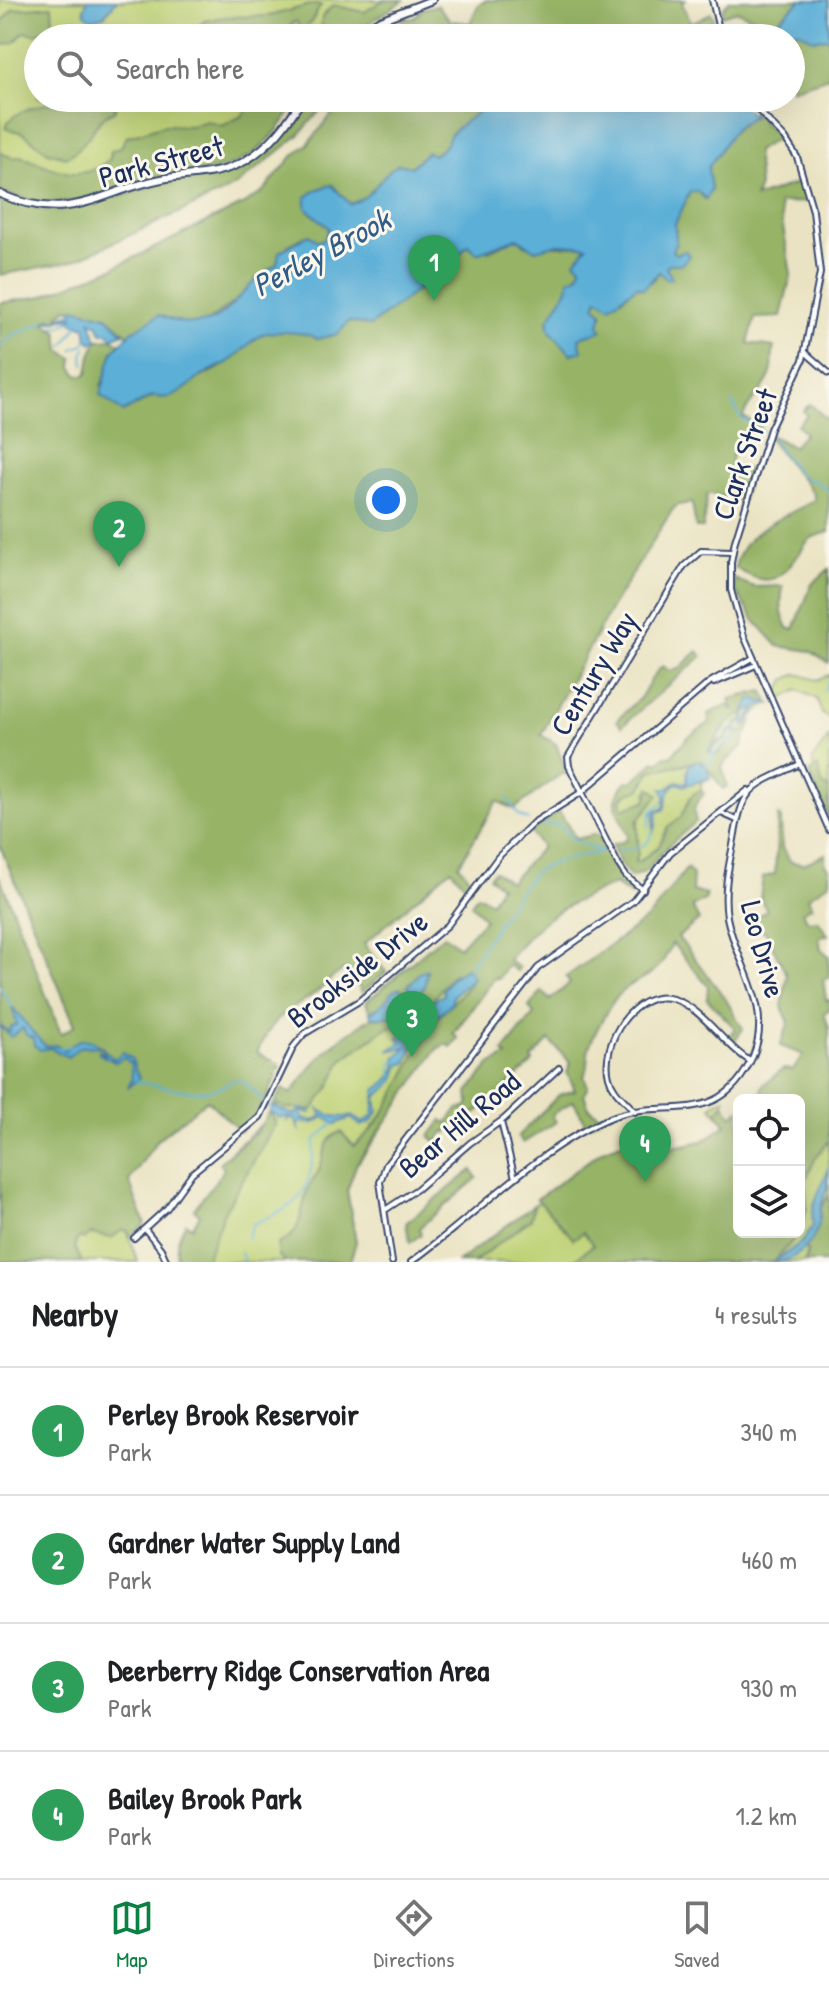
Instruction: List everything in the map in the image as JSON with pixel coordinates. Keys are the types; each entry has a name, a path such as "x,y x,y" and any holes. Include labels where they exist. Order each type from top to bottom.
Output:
{"street":[{"path":"374,24 432,0"},
{"path":"712,0 718,24"},
{"name":"Park Street","path":"0,194 51,206 86,204 157,181 229,169 272,140 295,112"},
{"name":"Clark Street","path":"760,112 795,153 813,211 819,248 819,288 805,352 766,441 732,552 731,595 753,658 829,830"},
{"path":"819,248 829,247"},
{"path":"805,352 829,373"},
{"name":"Century Way","path":"643,890 622,871 569,766 568,757 684,566 701,551 732,552"},
{"name":"Brookside Drive","path":"134,1238 170,1205 192,1173 251,1126 264,1110 294,1046 304,1034 359,1001 442,931 505,849 537,820 582,792 701,690 753,658"},
{"name":"Brookside Drive","path":"701,690 756,665"},
{"path":"392,1262 380,1178 384,1167 526,981 542,964 627,907 670,853 719,813 752,787 800,764"},
{"name":"Leo Drive","path":"411,1262 458,1228 515,1178 590,1128 610,1118 635,1112 692,1108 705,1104 726,1091 750,1061 760,1029 758,1005 731,934 725,902 737,820 741,805 752,787"},
{"path":"719,813 737,820"},
{"path":"635,1112 611,1083 608,1057 628,1016 644,1001 666,998 679,1001 750,1061"},
{"name":"Bear Hill Road","path":"384,1210 392,1208 500,1122 559,1068"},
{"path":"500,1122 515,1178"},
{"path":"145,1229 167,1262"}],"green space":[{"path":"0,0 88,0 84,8 104,16 117,0 404,0 359,24 24,24 24,112 252,112 241,122 75,178 0,161"},
{"path":"384,0 404,0 368,24 322,24 322,17 333,5 364,12"},
{"path":"486,0 686,0 682,3 691,23 711,13 714,19 707,24 399,24 403,19 414,18 422,9 437,5 451,21 470,23 478,6"},
{"path":"730,0 801,0 774,24 752,24 754,18 737,11 721,16"},
{"path":"321,5 310,24 295,21 292,24 201,24 225,17 269,16"},
{"path":"52,6 53,24 24,24 24,32 15,42 0,46 0,24 13,9"},
{"path":"71,19 76,19 84,24 68,24"},
{"path":"805,35 813,39 829,38 829,77 805,85"},
{"path":"21,112 112,112 74,153 66,157 48,152 23,133 5,128"},
{"path":"245,112 289,112 270,139 255,152 222,168 144,180 96,197 69,202 27,199 0,191 0,153 14,158 20,156 66,172 87,172 110,159 111,151 121,147 126,137 164,125 191,126 207,121 222,126"},
{"path":"297,112 319,112 298,136 222,193 73,261 0,275 0,197 40,209 61,210 131,193 160,182 227,173 251,162 284,133"},
{"path":"334,112 478,112 452,132 444,147 433,155 427,152 411,167 398,164 366,199 350,204 340,195 318,189 306,197 306,208 329,228 325,239 318,241 308,235 287,246 277,264 205,324 187,324 159,316 128,335 107,316 67,308 57,321 50,319 44,323 58,332 60,350 73,358 72,367 78,375 88,373 98,340 113,339 120,343 101,385 135,406 216,370 263,334 291,332 317,339 349,321 370,326 446,268 469,244 489,251 517,238 526,246 587,246 575,261 581,266 579,276 557,305 550,331 571,354 578,338 599,324 595,306 599,297 621,299 637,286 652,281 660,271 671,277 666,268 676,254 672,251 676,243 675,224 690,192 697,191 705,199 711,190 708,171 714,156 732,132 753,117 750,114 754,112 778,138 756,151 759,186 755,198 800,182 805,202 779,203 791,274 781,317 755,318 748,343 774,347 769,379 743,417 760,426 758,433 736,441 730,464 750,470 741,503 710,493 707,495 703,528 696,528 692,503 673,509 613,605 541,735 556,744 567,774 561,774 514,809 497,801 459,865 472,882 469,890 451,869 364,944 386,972 362,992 348,969 343,970 276,1022 257,1053 281,1065 265,1101 248,1124 240,1131 207,1100 158,1139 129,1181 145,1224 130,1237 128,1231 123,1230 111,1238 92,1234 84,1239 81,1237 76,1241 75,1248 82,1262 0,1262 0,877 61,1034 75,1025 0,846 0,303 43,296 115,267 242,205 263,192 291,158 308,144"},
{"path":"810,404 829,421 829,532 810,539 778,577 755,578 735,568 739,554 747,543 766,526 815,500 813,493 770,440 771,436 793,447 805,433 797,425 807,415 803,411"},
{"path":"829,569 829,663 810,651 778,646 755,621 734,589 734,579 754,587 783,586 782,613 789,629 794,629 812,584"},
{"path":"698,651 702,656 622,726 617,721 640,698 659,669 663,666 669,671 679,669"},
{"path":"797,674 817,680 829,675 829,715 826,717 822,714 817,699 798,690 777,702 775,699 785,680"},
{"path":"763,691 768,702 750,700 745,712 726,724 708,751 716,755 740,731 744,732 752,719 744,744 722,766 727,786 723,789 702,761 698,761 650,771 641,789 624,795 622,809 646,801 650,787 659,795 637,821 638,854 635,862 639,862 659,846 668,827 681,817 691,796 701,790 704,794 695,807 696,822 669,845 645,872 631,877 619,862 612,845 625,841 628,835 616,807 621,789 655,761 658,763 671,756 688,737 709,723 708,714 729,705 734,712 730,699"},
{"path":"767,703 749,720 744,732 738,733 716,755 707,752 732,718 748,707"},
{"path":"829,737 829,819 809,773 813,770 813,759"},
{"path":"702,761 710,778 701,782 701,790 693,794 681,817 668,827 659,846 635,862 638,823 656,798 647,793 646,800 621,810 622,800 645,783 650,771"},
{"path":"818,766 822,784 829,790 829,819 809,773"},
{"path":"559,811 576,839 597,834 621,877 635,890 631,896 615,884 568,905 531,933 508,960 519,968 517,971 508,965 498,979 495,977 453,1033 458,1038 451,1047 446,1044 437,1049 356,1165 347,1191 356,1242 350,1261 286,1262 279,1256 278,1244 296,1228 308,1189 331,1139 341,1132 354,1146 368,1133 390,1102 436,1020 473,978 466,968 451,976 420,1016 385,1029 342,1060 329,1088 312,1110 273,1106 282,1089 291,1094 315,1062 337,1041 372,1017 383,1018 394,1011 400,994 394,990 380,1009 370,1012 366,1002 444,935 459,947 485,919 471,904 477,895 491,902 500,886 489,877 494,871 510,882 542,847 530,832","holes":["428,971 419,998 416,998 409,990 409,984"]},
{"path":"778,816 781,818 782,848 791,862 804,864 825,854 825,864 829,868 829,883 808,897 812,906 802,912 808,921 818,920 828,935 819,937 821,949 829,956 829,978 823,979 826,1000 829,1000 829,1010 824,1013 829,1028 829,1141 816,1157 805,1181 805,1094 761,1094 763,1085 783,1069 793,1070 804,1055 780,1046 789,1022 782,1007 787,975 765,931 756,930 753,920 767,910 760,899 763,877 775,874"},
{"path":"606,851 621,877 635,890 631,896 615,884 570,902 527,934 446,1044 436,1038 374,1141 356,1165 347,1191 356,1242 349,1262 177,1262 233,1170 223,1159 266,1120 282,1089 291,1094 327,1051 372,1017 366,1002 444,935 473,961"},
{"path":"687,868 693,875 692,891 706,895 706,899 692,907 699,920 678,937 725,998 743,1029 734,1041 729,1037 735,1028 707,999 708,986 672,943 658,967 618,995 589,1046 584,1076 588,1087 584,1094 589,1108 602,1117 588,1126 573,1101 552,1115 556,1122 523,1143 518,1136 559,1095 575,1090 567,1072 571,1063 549,1040 532,1059 533,1062 494,1099 461,1124 457,1121 437,1142 430,1136 442,1120 447,1123 458,1109 466,1108 469,1104 468,1092 490,1065 507,1056 503,1052 534,1014 529,1007 542,991 550,1000 570,983 566,977 648,918"},
{"path":"829,1057 829,1195 821,1208 818,1227 804,1262 458,1262 601,1156 708,1150 733,1136 733,1238 805,1238 803,1094"},
{"path":"725,1098 724,1104 733,1117 733,1134 711,1106"},
{"path":"724,1104 732,1116 733,1238 795,1238 774,1262 572,1262 593,1245 583,1232 573,1239 537,1199 603,1150 626,1141 644,1153 703,1141 726,1125 717,1111"},
{"path":"270,1112 276,1123 224,1212 205,1262 177,1262 181,1232 186,1223 192,1227 200,1215 194,1209 224,1170 220,1162 256,1132"},
{"path":"0,1151 115,1197 138,1262 57,1262"},
{"path":"472,1170 477,1178 419,1228 421,1234 410,1243 406,1223"},
{"path":"829,1195 829,1262 804,1262 808,1255 806,1246 818,1227 821,1208"},
{"path":"534,1205 531,1219 474,1262 458,1262"}],"water":[{"path":"88,0 117,0 103,16 92,19 85,14"},
{"path":"801,0 829,0 829,38 813,39 805,35 805,24 774,24"},
{"path":"478,112 749,112 753,116 735,128 708,168 711,190 706,199 697,191 690,192 675,224 676,243 672,251 676,254 686,251 689,256 682,264 669,264 666,268 672,278 666,279 659,272 643,289 637,286 610,306 598,298 595,306 603,313 599,324 602,330 579,338 582,351 571,354 550,331 548,320 568,289 569,280 579,275 581,266 575,261 587,246 559,244 535,250 517,238 477,253 468,245 446,268 370,326 349,321 338,334 317,339 291,332 263,334 230,361 174,396 153,396 123,412 100,395 113,351 132,331 159,315 182,322 199,323 214,319 277,264 279,252 309,235 318,241 325,239 329,228 306,208 306,197 332,185 350,204 359,201 398,164 411,167 427,152 434,155 444,147 452,132"},
{"path":"75,308 108,317 124,333 112,338 108,333 101,333 98,325 91,321 97,340 92,343 87,338 86,327 73,323 73,317 56,320 74,313 71,309"},
{"path":"753,698 770,704 759,706 743,726 754,709 746,711 744,721 737,725 737,731 730,732 725,741 711,749 712,755 709,749 719,741 725,740 730,730 736,731 736,724 743,720 745,710"},
{"path":"700,761 707,768 710,778 684,786 677,783 673,786 664,810 657,812 653,833 654,814 651,812 664,808 665,794 662,789 677,781 687,783 687,771"},
{"path":"466,968 473,978 453,996 451,1004 423,1028 422,1024 433,1003 444,995 443,990 451,978"},
{"path":"427,970 425,985 417,999 408,986 419,973"},
{"path":"400,988 403,991 398,997 393,1017 371,1017 370,1012"},
{"path":"12,1007 46,1046 55,1045 65,1050 76,1042 87,1040 100,1046 79,1047 68,1057 51,1048 40,1050 23,1028 11,1037 0,1026 10,1032 11,1027 17,1025"},
{"path":"415,1025 427,1035 422,1043 415,1043 407,1063 400,1065 395,1080 376,1098 378,1112 370,1123 361,1126 351,1118 335,1124 324,1116 313,1123 300,1121 300,1132 295,1120 291,1118 287,1121 288,1117 280,1118 270,1112 273,1106 294,1115 301,1109 312,1113 301,1112 302,1118 314,1121 322,1117 319,1109 335,1116 353,1116 363,1123 373,1115 376,1090 392,1076 396,1057 407,1047 388,1051 401,1042 397,1037 408,1034"},
{"path":"103,1048 114,1059 123,1052 132,1059 140,1077 128,1088 132,1078 131,1064 124,1057 115,1062 99,1054 99,1050 105,1055"},
{"path":"829,1166 819,1223 813,1238 797,1255 774,1262 803,1241 813,1225 815,1203"}],"waterway":[{"path":"53,327 73,319"},
{"name":"Perley Brook","path":"0,347 13,335 44,322"},
{"path":"63,346 78,325"},
{"path":"73,349 88,339"},
{"path":"84,365 86,347"},
{"path":"732,403 741,418 764,432"},
{"path":"772,439 799,474 829,491"},
{"path":"824,692 829,679"},
{"path":"720,735 736,726"},
{"path":"714,754 736,733"},
{"path":"704,767 713,758 712,753"},
{"path":"507,798 519,816 528,820"},
{"path":"648,827 651,813 662,802"},
{"path":"540,824 560,825 573,840 602,851"},
{"path":"617,851 644,845 653,830"},
{"path":"468,971 531,876 562,860 603,851"},
{"path":"0,987 12,1007"},
{"path":"59,1048 72,1047"},
{"path":"393,1076 391,1064 397,1060"},
{"path":"136,1079 137,1082 198,1091 222,1087 233,1080 245,1082 271,1109"},
{"path":"247,1238 253,1224 284,1209 301,1194 310,1173 315,1140 336,1121"},
{"path":"241,1253 244,1262"}],"place":[{"name":"Perley Brook Reservoir","path":"434,301"},
{"name":"Gardner Water Supply Land","path":"119,567"},
{"name":"Deerberry Ridge Conservation Area","path":"412,1057"},
{"name":"Bailey Brook Park","path":"645,1182"}]}
